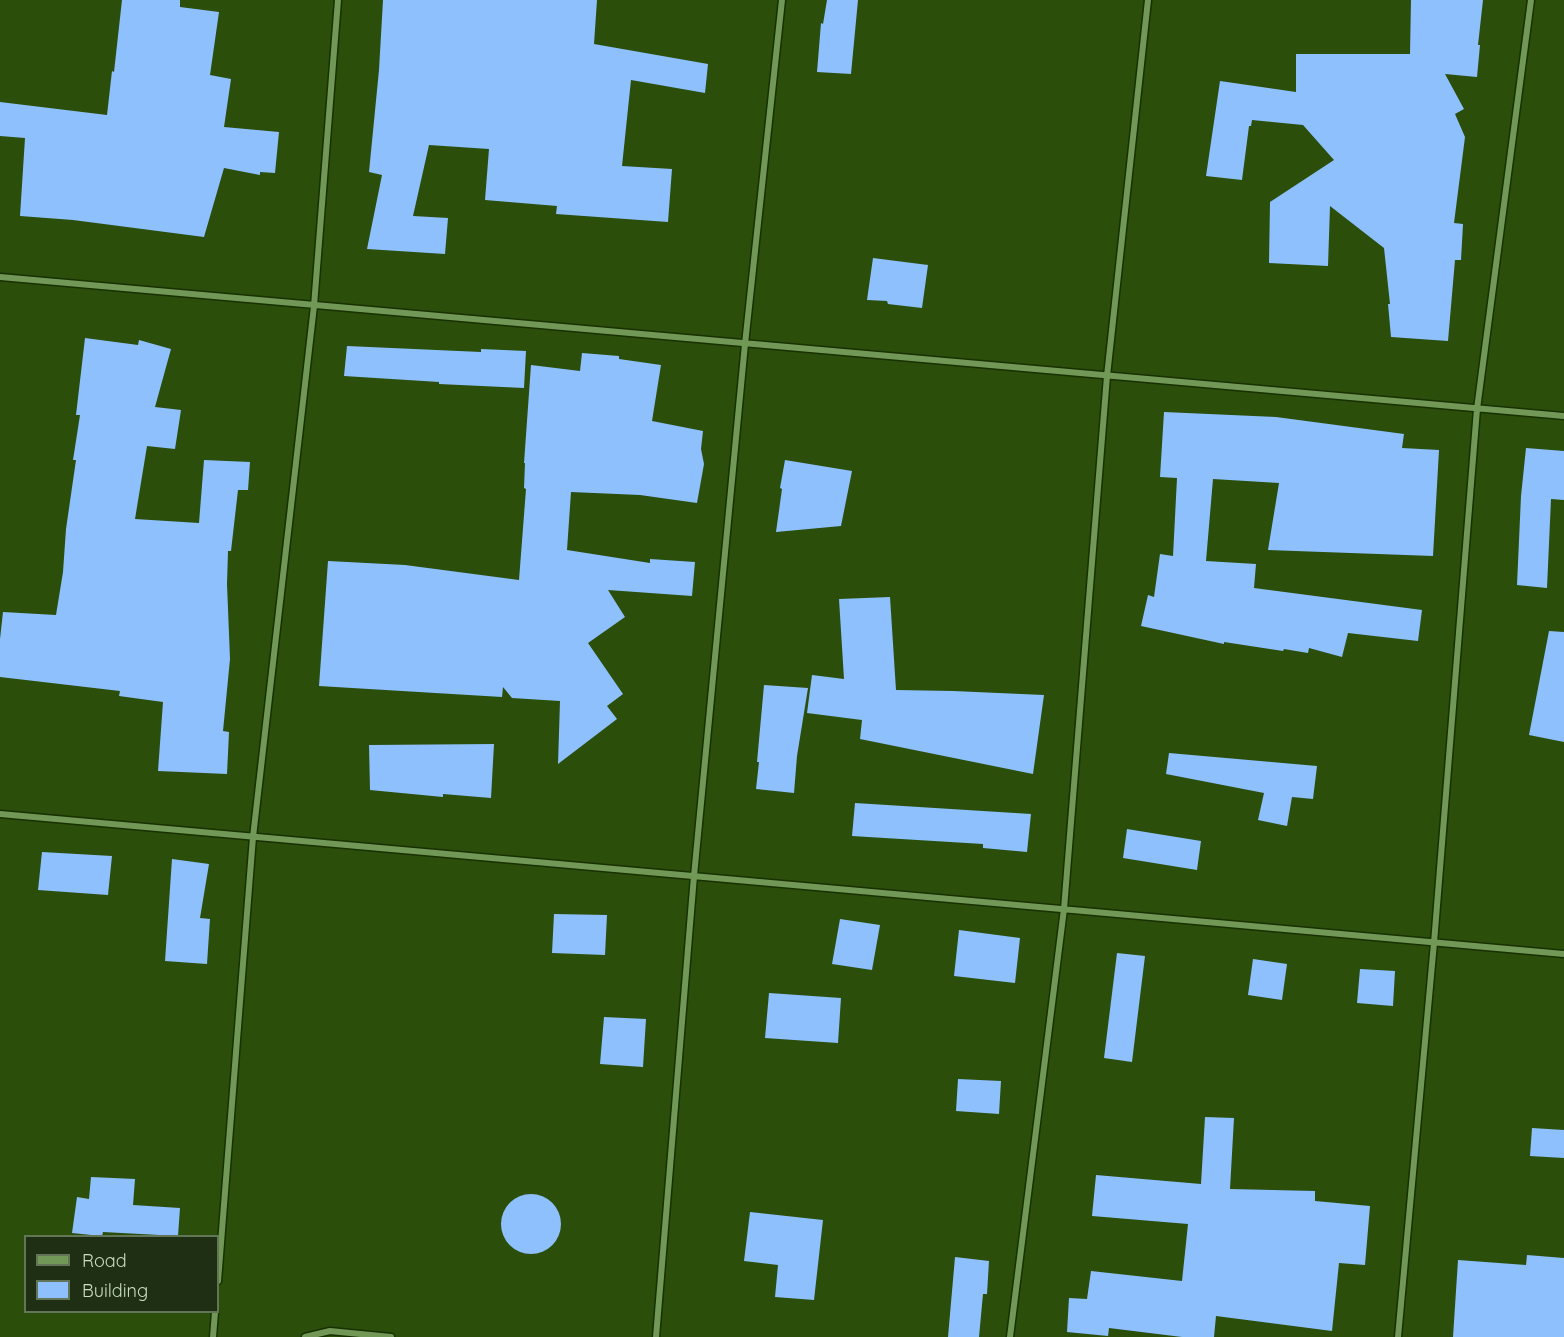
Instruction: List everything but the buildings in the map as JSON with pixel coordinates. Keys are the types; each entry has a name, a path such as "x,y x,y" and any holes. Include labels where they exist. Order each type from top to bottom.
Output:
{"street":[{"path":"219,1268 253,837 314,306 338,0"},
{"path":"656,1337 694,876 745,344 782,0"},
{"path":"1010,1337 1064,909 1107,376 1148,0"},
{"path":"1398,1337 1434,943 1477,409 1531,0"},
{"path":"0,277 1564,416"},
{"path":"0,814 1564,954"},
{"path":"213,1337 215,1313"},
{"path":"305,1337 330,1331 391,1337"}]}
